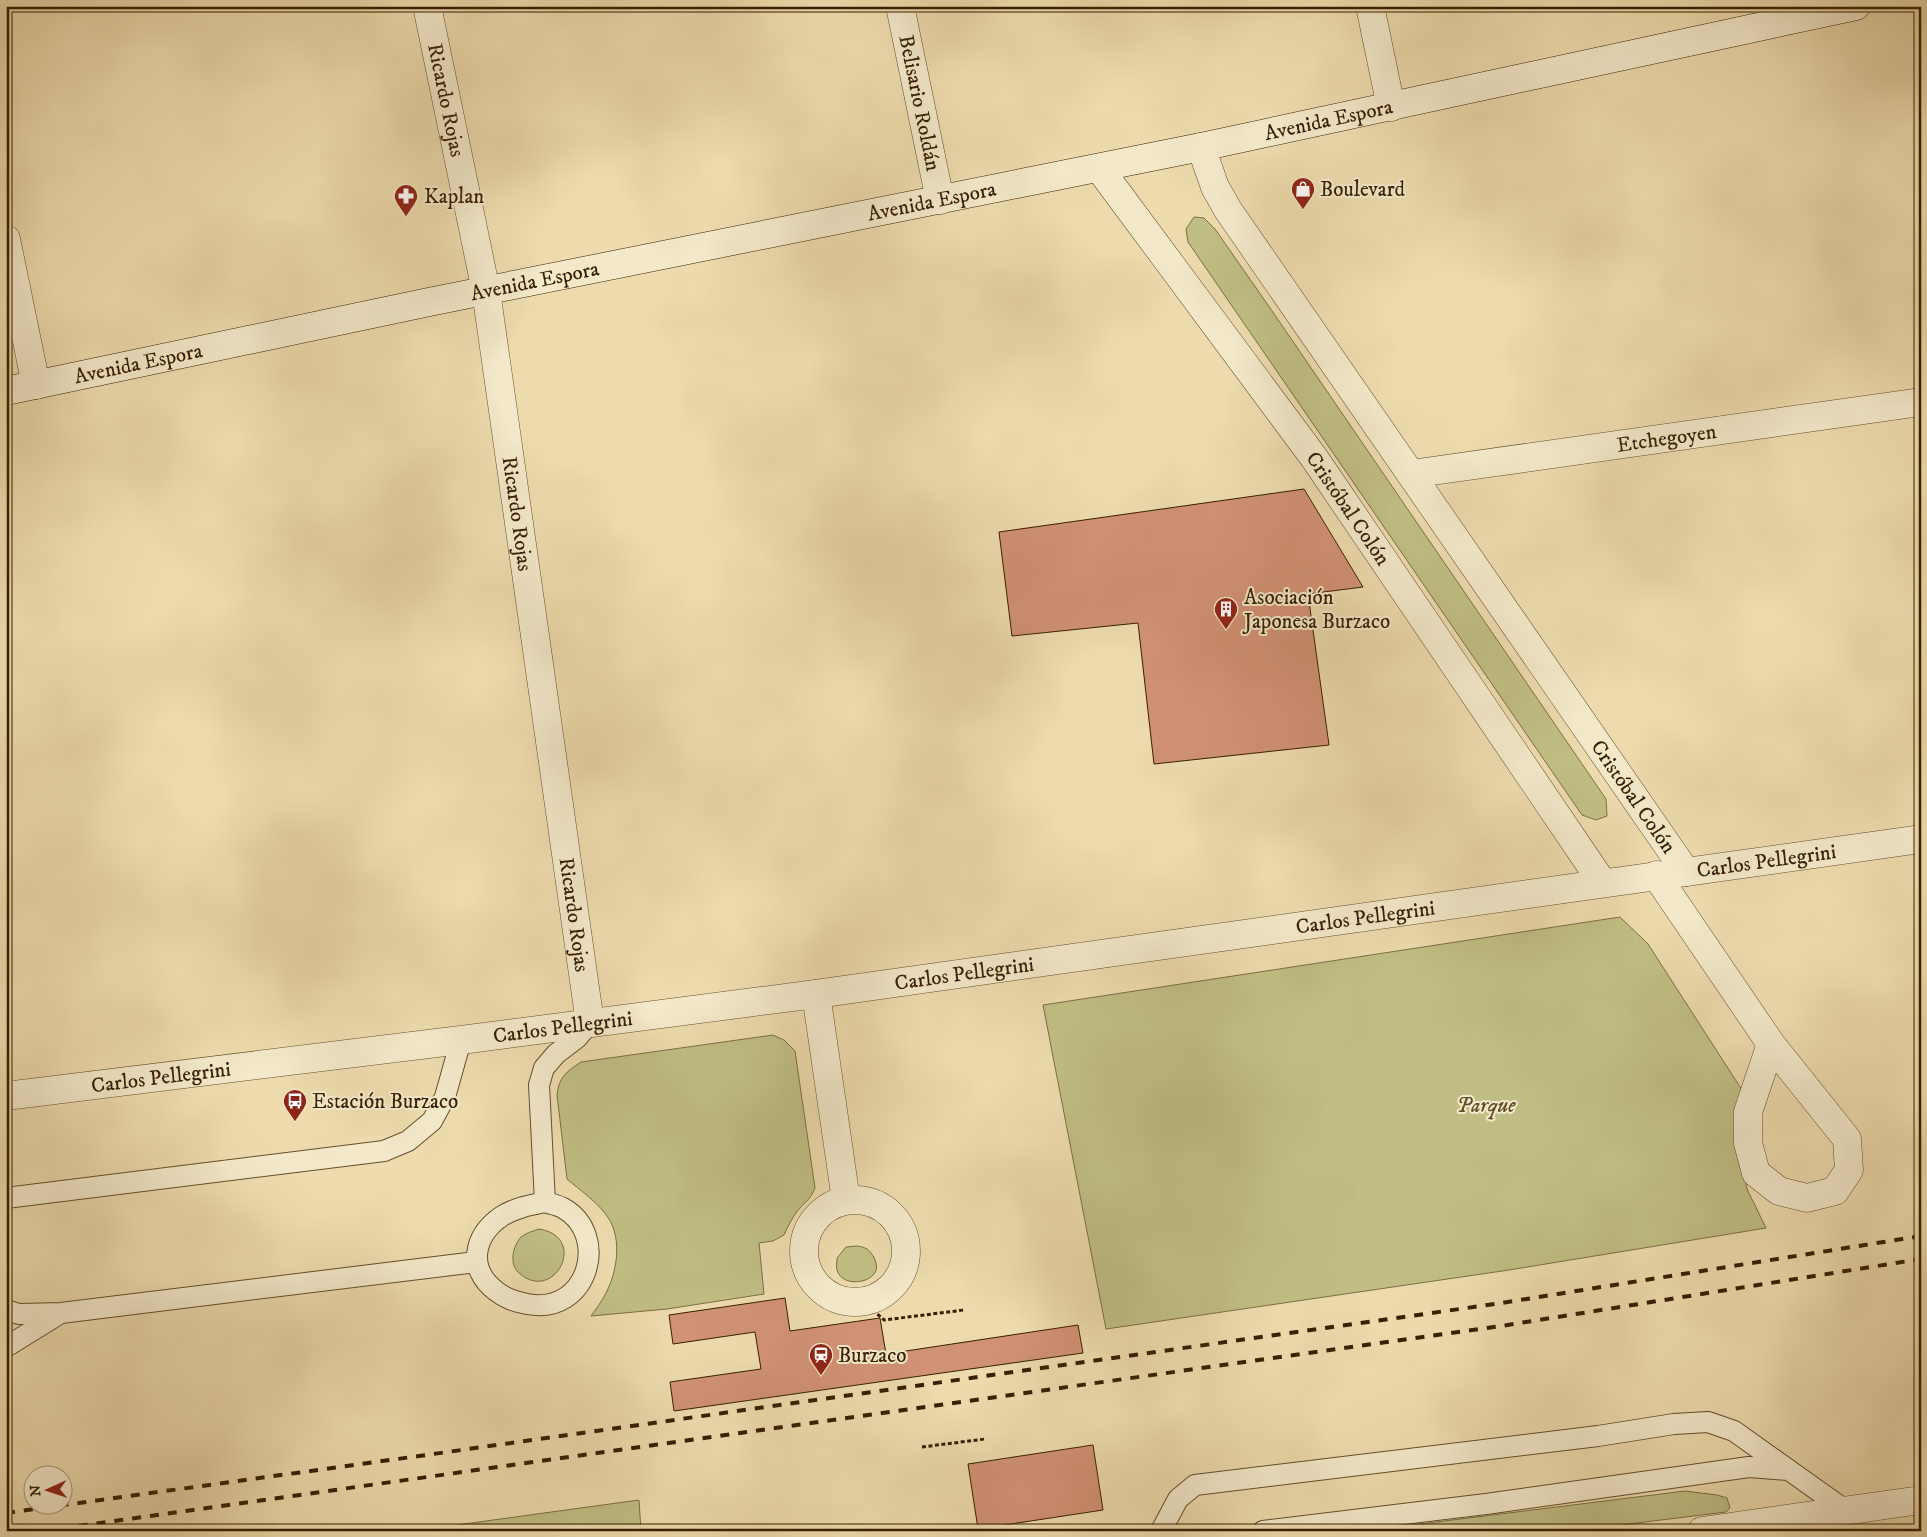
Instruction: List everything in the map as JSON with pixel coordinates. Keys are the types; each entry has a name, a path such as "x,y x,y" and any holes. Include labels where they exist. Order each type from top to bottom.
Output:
{"street":[{"name":"Ricardo Rojas","path":"427,6 486,291 590,1024"},
{"name":"Belisario Roldán","path":"900,6 940,200"},
{"path":"1370,6 1391,107"},
{"name":"Avenida Espora","path":"6,391 486,291 1201,147 1855,6"},
{"name":"Cristóbal Colón","path":"1201,147 1215,187 1228,210 1686,872"},
{"name":"Cristóbal Colón","path":"1099,168 1315,459 1602,882"},
{"path":"6,239 36,385"},
{"name":"Etchegoyen","path":"1410,474 1921,402"},
{"name":"Carlos Pellegrini","path":"6,1096 590,1024 816,994 1602,882 1921,839"},
{"name":"Cristóbal Colón","path":"1656,875 1771,1044 1847,1139 1849,1170 1835,1191 1807,1198 1779,1191 1756,1172 1748,1143 1748,1112 1771,1044"},
{"path":"816,994 846,1200"},
{"path":"846,1200 862,1200 877,1205 890,1214 900,1227 905,1242 905,1258 900,1274 892,1286 879,1296 863,1301 846,1301 829,1295 816,1284 807,1268 804,1251 807,1233 816,1218 829,1206 846,1200"},
{"path":"1702,1531 1921,1500"}],"lane":[{"path":"545,1202 539,1085 544,1068 556,1054 577,1038 590,1024"},
{"path":"9,1197 384,1151 408,1141 432,1121 444,1097 461,1040"},
{"path":"545,1202 563,1207 580,1222 589,1244 587,1270 574,1292 554,1304 534,1305 507,1300 485,1283 476,1262 478,1246 484,1234 503,1215 526,1206 545,1202"},
{"path":"6,1310 20,1314 61,1313 476,1262"},
{"path":"6,1347 61,1313"},
{"path":"1160,1531 1178,1499 1195,1485 1598,1436 1674,1424 1708,1422 1734,1431 1845,1510"},
{"path":"1263,1531 1486,1504 1749,1467 1788,1470"}],"path":[{"path":"863,1301 884,1320 964,1310"},
{"path":"922,1447 985,1439"}],"green space":[{"path":"1194,217 1204,218 1215,229 1270,308 1606,799 1607,816 1596,820 1582,815 1188,242 1186,229"},
{"name":"Parque","path":"1620,917 1648,944 1742,1090 1738,1141 1747,1189 1766,1228 1509,1270 1106,1329 1043,1005"},
{"path":"773,1035 784,1040 795,1051 815,1188 810,1198 794,1216 784,1235 773,1241 759,1243 764,1294 667,1309 591,1316 604,1296 613,1276 617,1246 616,1236 605,1213 590,1197 567,1179 557,1095 562,1079 567,1072 581,1062"},
{"path":"539,1229 554,1235 562,1244 564,1255 561,1266 553,1275 543,1281 531,1280 518,1272 513,1259 514,1250 521,1237"},
{"path":"856,1246 870,1251 874,1257 876,1268 876,1271 870,1278 859,1282 848,1281 839,1275 837,1269 837,1258 846,1247"},
{"path":"1685,1491 1727,1498 1730,1508 1726,1512 1572,1531 1364,1531"},
{"path":"639,1500 641,1531 413,1531"}],"building":[{"name":"Asociación Japonesa Burzaco","path":"1304,489 1363,587 1308,594 1329,745 1154,764 1138,623 1012,636 999,532"},
{"path":"785,1298 790,1331 880,1318 886,1354 1078,1325 1083,1353 674,1411 670,1382 761,1369 755,1332 673,1344 669,1315"},
{"path":"1093,1445 1103,1510 978,1529 968,1464"}],"railway":[{"path":"6,1513 1495,1304 1921,1236"},
{"path":"43,1531 1501,1326 1921,1259"}],"place":[{"name":"Boulevard","path":"1303,210"},
{"name":"Kaplan","path":"406,217"},
{"name":"Asociación Japonesa Burzaco","path":"1226,630"},
{"name":"Estación Burzaco","path":"295,1122"},
{"name":"Burzaco","path":"821,1376"}]}
